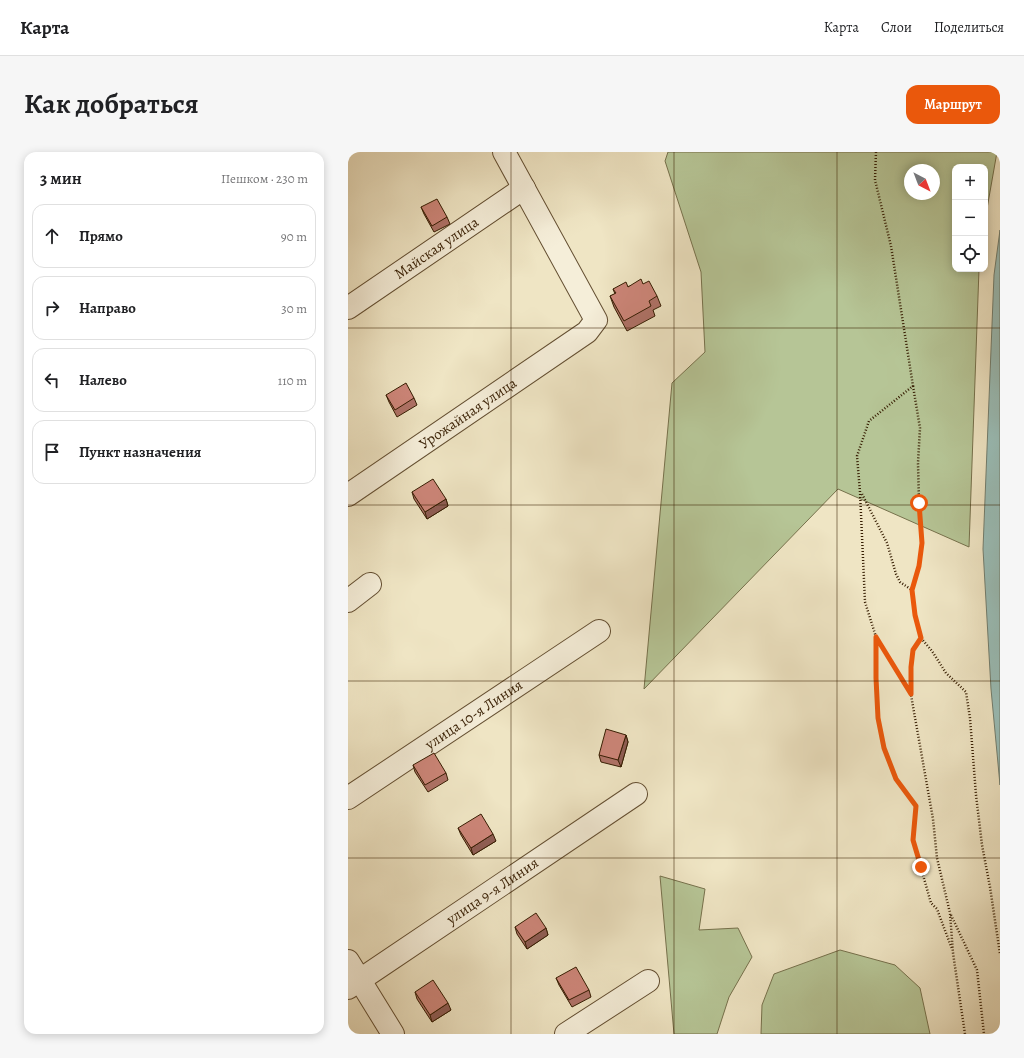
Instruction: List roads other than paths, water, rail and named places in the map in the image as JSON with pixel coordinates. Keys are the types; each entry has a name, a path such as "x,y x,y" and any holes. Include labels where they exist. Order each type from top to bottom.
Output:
{"street":[{"path":"504,152 524,188"},
{"name":"Майская улица","path":"348,308 524,188"},
{"name":"Урожайная улица","path":"348,495 587,332 596,320 524,188"},
{"path":"348,601 370,584"},
{"name":"улица 10-я Линия","path":"348,798 599,631"},
{"name":"улица 9-я Линия","path":"354,984 636,794"},
{"path":"348,961 354,984 392,1034"},
{"path":"566,1034 648,981"}],"water":[{"path":"1000,230 1000,785 991,689 983,549 994,275"}]}
